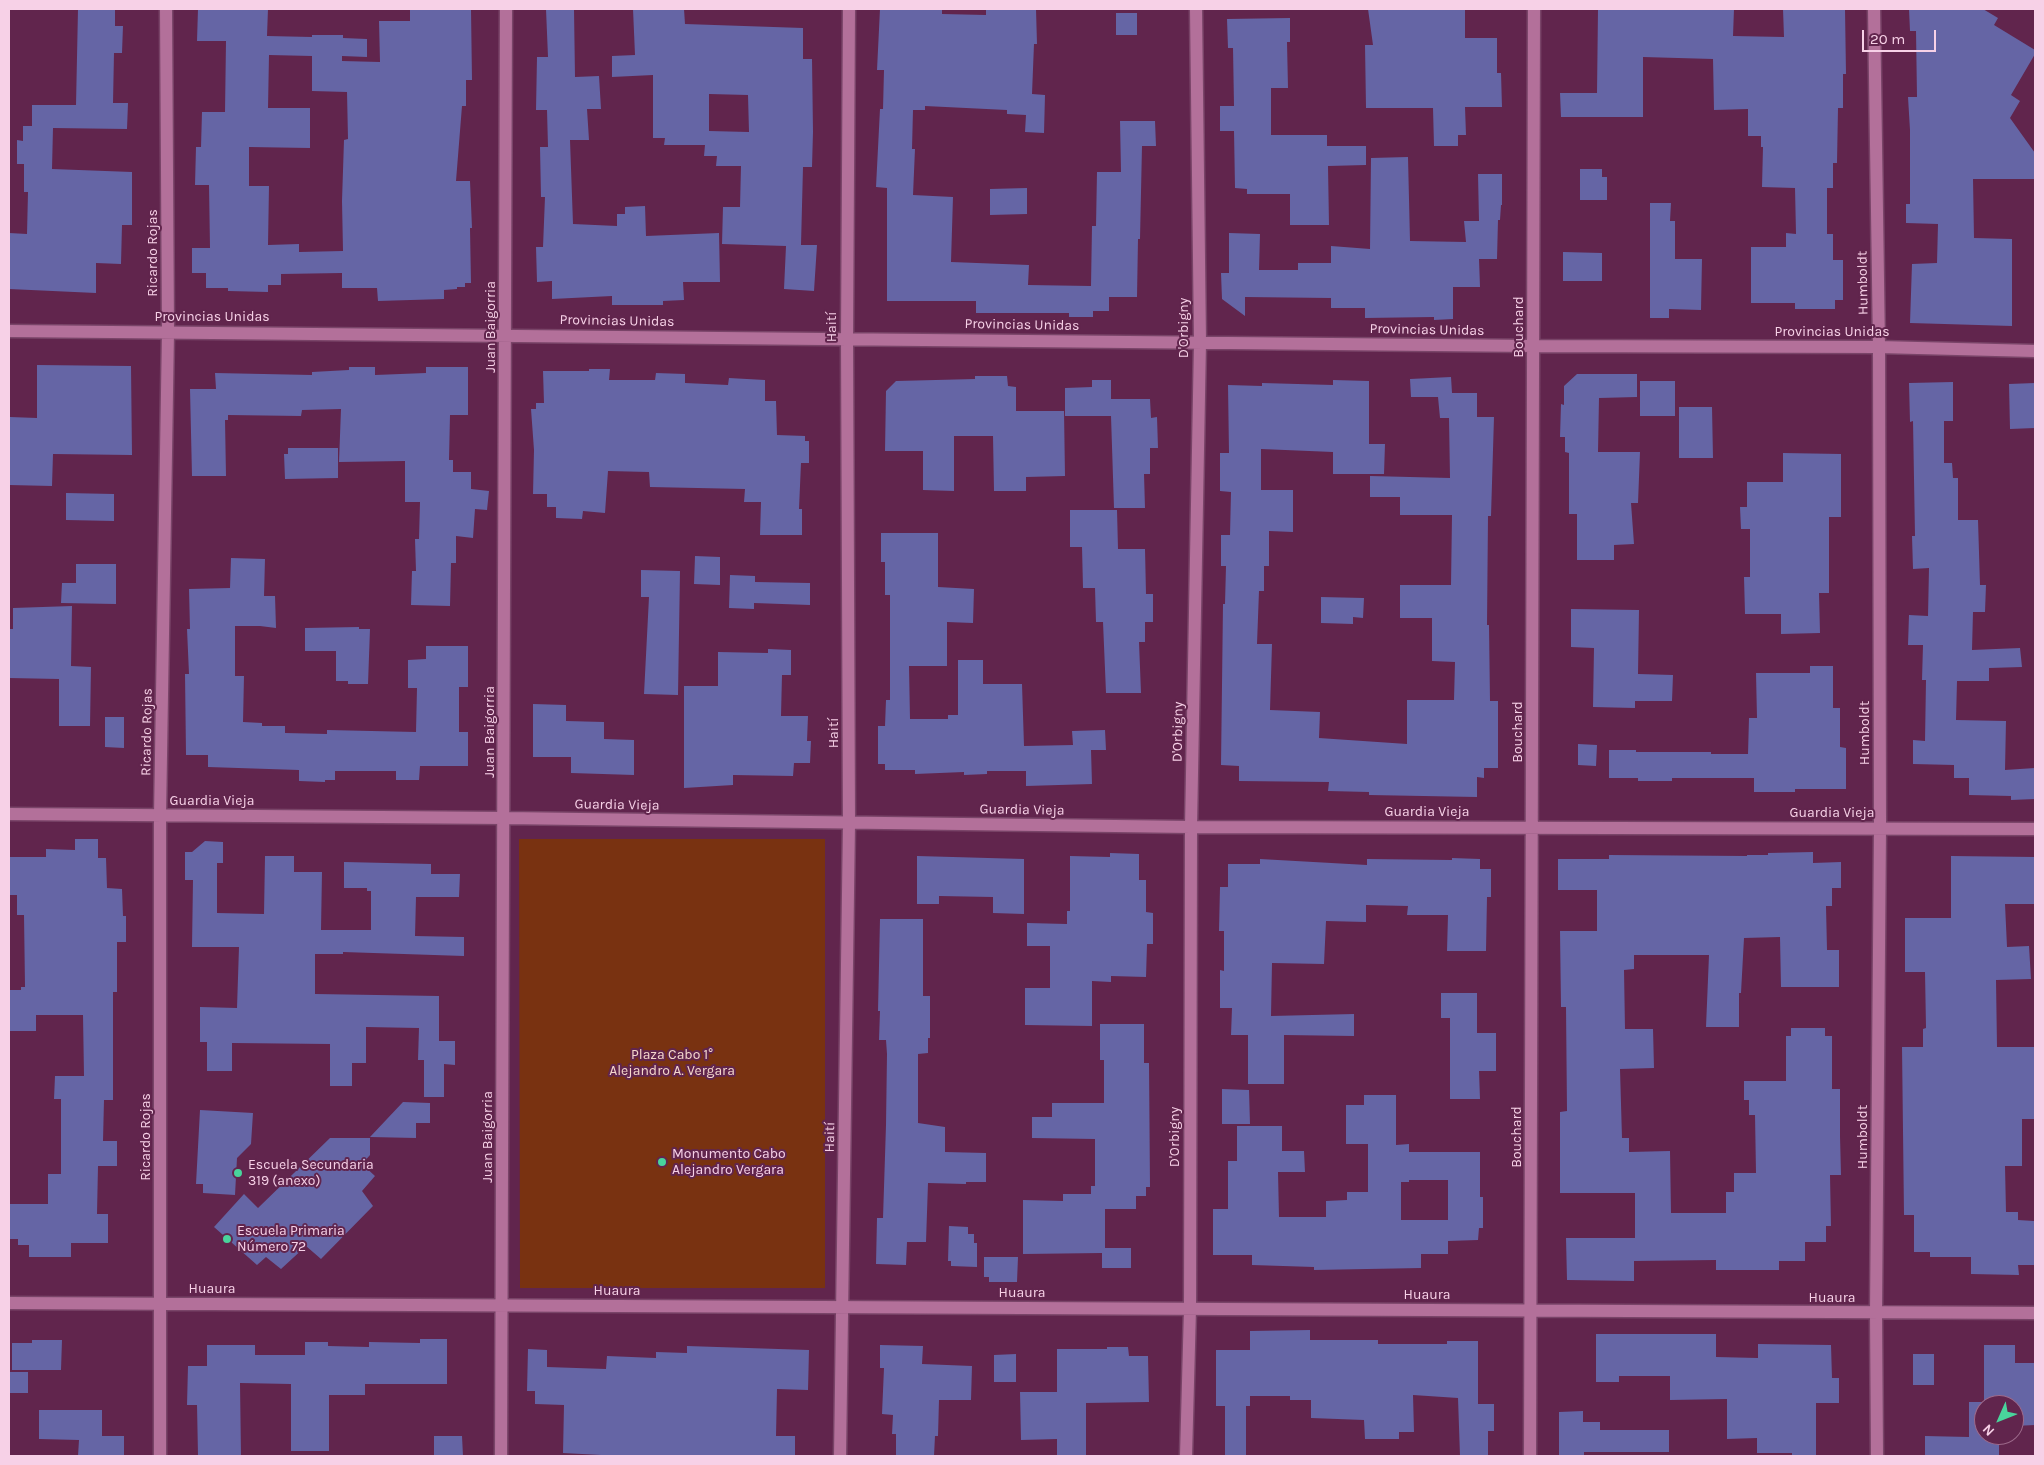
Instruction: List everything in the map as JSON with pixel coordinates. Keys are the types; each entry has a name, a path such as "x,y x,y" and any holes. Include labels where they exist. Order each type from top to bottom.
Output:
{"street":[{"name":"Ricardo Rojas","path":"160,1456 160,816 168,332 166,9"},
{"name":"Juan Baigorria","path":"501,1456 506,9"},
{"name":"Haití","path":"840,1456 849,823 847,338 849,9"},
{"name":"D'Orbigny","path":"1186,1456 1190,1309 1191,827 1200,342 1196,9"},
{"name":"Bouchard","path":"1530,1456 1534,9"},
{"name":"Humboldt","path":"1874,9 1879,347 1880,828 1876,1313 1878,1456"},
{"name":"Provincias Unidas","path":"9,331 1534,346 1879,347 2035,351"},
{"name":"Guardia Vieja","path":"9,814 1191,827 2035,829"},
{"name":"Huaura","path":"9,1303 2035,1313"}],"green space":[{"name":"Plaza Cabo 1° Alejandro A. Vergara","path":"519,839 825,839 825,1288 520,1288"}],"building":[{"path":"78,9 115,9 115,26 123,26 122,53 114,53 113,103 128,103 127,129 53,128 52,169 132,172 132,225 122,225 121,264 96,263 96,293 9,289 9,233 27,234 28,192 24,192 24,164 17,164 17,140 23,141 23,126 32,126 32,105 76,105"},
{"path":"198,9 268,9 267,36 312,37 312,35 343,35 343,38 367,39 367,57 342,56 342,61 380,62 379,21 410,21 410,9 471,9 472,80 466,80 466,106 462,106 456,181 470,181 472,228 470,228 471,283 465,283 465,287 444,290 444,299 378,301 377,288 342,288 342,273 281,274 281,285 268,285 268,292 228,291 228,288 206,288 206,273 192,273 192,248 210,248 209,185 195,185 196,147 201,147 202,112 225,112 226,41 197,41","holes":["269,55 312,56 312,91 347,92 348,139 344,140 342,201 343,251 299,252 299,244 268,245 269,186 249,186 249,147 310,148 310,108 268,108"]},
{"path":"546,9 574,9 575,77 599,76 601,109 587,109 589,140 570,140 573,224 617,226 617,214 625,214 625,207 645,206 646,236 719,233 720,282 683,282 684,300 663,301 663,305 612,305 612,296 552,299 552,281 537,282 536,247 543,247 545,197 541,197 540,147 548,147 547,110 536,110 537,57 548,57"},
{"path":"633,9 684,9 685,24 803,28 803,59 812,59 813,132 812,167 803,167 801,245 817,245 814,291 784,289 786,246 722,244 723,207 740,207 741,166 716,166 717,156 704,156 705,145 664,145 665,138 653,138 653,75 612,77 612,56 635,55","holes":["709,94 748,95 749,132 709,131"]},
{"path":"880,9 942,9 942,14 986,15 986,9 1036,9 1037,44 1034,44 1032,94 1045,95 1044,133 1025,132 1026,115 1007,114 1007,110 925,106 925,110 913,110 912,149 915,149 913,195 953,197 951,262 1029,265 1028,285 1091,286 1092,226 1096,226 1097,172 1121,172 1120,121 1155,121 1156,146 1142,146 1137,297 1109,297 1109,311 1093,311 1093,317 1069,317 1069,313 976,313 976,301 887,301 887,188 876,187 880,109 883,109 884,70 877,70"},
{"path":"1368,9 1465,10 1465,38 1497,38 1497,73 1501,73 1502,107 1465,107 1466,135 1458,135 1458,146 1434,146 1433,108 1366,108 1365,45 1373,45"},
{"path":"1598,9 1734,9 1733,36 1784,37 1783,9 1845,9 1846,74 1843,74 1843,108 1838,108 1837,163 1833,163 1833,188 1827,188 1827,234 1833,234 1833,260 1843,260 1843,300 1835,300 1835,309 1795,309 1795,303 1751,303 1751,247 1786,247 1786,233 1796,234 1795,188 1762,187 1763,147 1761,147 1761,136 1748,136 1748,109 1714,110 1713,59 1643,57 1643,117 1561,117 1560,93 1597,93"},
{"path":"1909,9 1983,9 1998,18 1994,25 2035,50 2035,54 2011,95 2020,101 2010,118 2035,153 2035,179 1973,179 1974,238 2012,239 2012,326 1910,323 1912,264 1937,263 1938,224 1906,223 1906,204 1910,204 1908,97 1917,97 1916,31 1910,31"},
{"path":"1116,13 1137,13 1137,35 1116,35"},
{"path":"1290,18 1290,42 1287,42 1288,88 1271,88 1271,135 1327,135 1327,146 1366,146 1366,165 1328,166 1329,225 1290,225 1290,194 1247,194 1247,189 1235,188 1234,131 1220,131 1220,106 1234,106 1233,48 1228,48 1227,19"},
{"path":"1408,157 1410,241 1466,242 1464,221 1479,221 1478,174 1502,174 1502,205 1500,220 1498,220 1497,259 1479,259 1480,287 1453,287 1453,319 1434,320 1434,317 1365,318 1365,308 1331,308 1331,298 1245,297 1245,316 1222,299 1221,273 1229,273 1229,233 1260,234 1259,270 1298,270 1298,263 1331,263 1331,246 1370,249 1371,158"},
{"path":"1580,169 1602,169 1602,177 1607,177 1607,200 1580,200"},
{"path":"1027,188 1027,214 990,215 990,189"},
{"path":"1650,203 1671,203 1670,221 1675,221 1675,259 1702,259 1701,310 1669,309 1669,318 1650,318"},
{"path":"1563,252 1602,253 1602,281 1563,281"},
{"path":"37,365 131,366 132,455 53,454 52,486 9,485 10,417 37,418"},
{"path":"349,367 375,367 375,375 426,373 426,367 468,367 468,415 450,415 449,460 453,460 453,472 471,472 471,489 489,491 487,510 475,509 473,538 456,536 456,563 451,563 450,606 411,605 412,571 416,571 415,539 419,539 420,502 405,502 405,461 339,462 341,409 302,410 301,416 228,415 228,420 225,420 226,476 192,476 190,389 216,389 215,373 312,375 312,372 349,370"},
{"path":"589,369 610,369 609,380 655,380 656,373 685,374 685,383 728,385 729,378 765,380 765,401 776,401 777,435 805,436 805,441 809,441 809,463 801,463 799,509 802,509 802,535 760,535 761,502 744,502 745,489 650,487 649,472 608,471 605,513 583,511 582,519 556,518 556,507 547,507 547,494 533,494 534,450 531,409 536,409 536,403 544,403 543,371 589,371"},
{"path":"1577,374 1637,374 1637,397 1599,398 1598,452 1640,452 1638,503 1631,503 1634,544 1614,545 1614,560 1577,560 1577,514 1569,514 1569,453 1565,452 1565,437 1560,437 1561,404 1564,405 1564,386"},
{"path":"975,376 1007,376 1008,386 1016,387 1016,411 1064,411 1065,476 1026,477 1026,491 994,491 993,436 954,436 954,491 923,490 923,451 885,451 886,391 896,381 975,379"},
{"path":"1451,377 1452,393 1477,393 1477,417 1494,417 1491,516 1488,516 1487,625 1489,625 1490,701 1498,701 1498,768 1484,768 1484,778 1477,777 1477,797 1369,795 1369,792 1328,791 1329,782 1239,781 1239,766 1221,765 1223,604 1225,604 1226,566 1221,566 1221,535 1230,535 1231,492 1220,491 1220,453 1229,453 1228,385 1262,386 1262,383 1333,385 1333,380 1369,381 1369,444 1385,444 1384,474 1333,474 1333,452 1261,449 1261,490 1293,490 1293,532 1269,531 1269,566 1264,566 1264,591 1259,591 1257,644 1272,644 1270,710 1320,712 1319,738 1407,744 1407,700 1454,700 1455,662 1432,661 1432,618 1400,618 1400,585 1451,585 1452,515 1400,515 1400,497 1370,497 1370,476 1450,478 1449,418 1440,418 1438,397 1411,397 1410,379"},
{"path":"1092,380 1111,380 1111,399 1150,399 1151,418 1157,417 1158,448 1150,448 1150,474 1144,474 1145,508 1114,508 1111,416 1065,416 1065,388 1092,387"},
{"path":"1640,381 1675,381 1675,416 1640,416"},
{"path":"1953,382 1953,421 1944,421 1944,463 1952,463 1953,478 1958,478 1958,520 1978,520 1980,585 1986,585 1985,612 1973,612 1972,650 2020,648 2022,667 1989,668 1989,681 1957,681 1956,720 2006,721 2005,770 2035,768 2035,799 2011,800 2011,796 1969,795 1969,778 1954,778 1954,765 1913,764 1913,740 1925,741 1926,680 1922,680 1923,645 1908,645 1909,615 1928,616 1929,568 1913,569 1912,536 1915,536 1913,421 1910,422 1909,383"},
{"path":"2035,383 2035,428 2010,429 2009,384"},
{"path":"1679,407 1712,407 1713,458 1679,458"},
{"path":"288,448 338,448 338,478 285,479 284,454 288,454"},
{"path":"1783,453 1841,454 1841,517 1829,517 1829,593 1819,593 1820,633 1781,634 1781,614 1745,614 1744,577 1750,577 1750,529 1741,529 1740,507 1747,507 1747,482 1783,482"},
{"path":"66,493 114,494 114,521 66,520"},
{"path":"1070,510 1117,510 1118,549 1145,549 1146,594 1153,594 1153,622 1145,622 1145,642 1139,642 1141,693 1106,693 1103,622 1096,622 1095,588 1083,588 1082,547 1070,547"},
{"path":"881,533 938,533 938,587 974,589 973,623 947,622 947,666 909,666 910,719 948,719 948,715 958,715 958,660 983,660 983,684 1022,684 1024,746 1073,745 1072,731 1105,730 1106,750 1091,750 1092,784 1026,786 1026,771 987,771 987,774 964,775 964,772 915,774 915,770 885,770 885,764 878,764 878,726 885,726 886,700 890,700 890,595 885,595 885,562 881,562"},
{"path":"695,556 720,557 720,585 694,584"},
{"path":"231,558 265,559 264,596 275,596 276,628 235,626 235,676 244,676 243,722 262,723 262,726 285,726 285,733 327,734 327,730 416,732 417,688 408,688 408,660 426,659 426,646 468,646 468,687 459,687 459,732 468,732 468,766 420,766 419,780 396,780 396,771 335,771 335,780 325,780 325,782 299,781 299,770 208,767 208,755 186,755 185,674 189,674 187,629 190,629 189,589 230,588"},
{"path":"76,564 116,564 116,604 61,603 62,583 76,583"},
{"path":"641,570 680,571 678,695 644,694 649,597 641,597"},
{"path":"730,575 755,576 755,582 810,583 810,605 754,603 754,609 729,608"},
{"path":"1321,597 1364,598 1363,618 1353,617 1353,624 1321,623"},
{"path":"72,606 71,666 91,667 90,726 59,726 59,679 9,678 9,629 13,629 13,608"},
{"path":"1571,609 1639,610 1638,674 1673,675 1672,701 1635,701 1635,708 1593,707 1594,648 1571,647"},
{"path":"359,627 359,629 370,629 368,684 348,684 348,681 336,681 336,651 305,651 305,628"},
{"path":"768,649 791,650 791,675 782,675 781,716 808,716 807,741 811,741 810,763 794,763 793,776 733,775 733,785 684,788 684,686 718,686 718,652 768,653"},
{"path":"1810,666 1833,666 1833,708 1840,708 1840,747 1846,748 1846,789 1795,789 1795,792 1754,792 1754,778 1672,778 1672,781 1638,781 1638,778 1609,778 1609,750 1748,754 1749,718 1757,718 1756,673 1810,673"},
{"path":"533,704 566,705 566,721 604,722 604,739 634,740 634,775 571,773 571,757 533,757"},
{"path":"105,717 124,717 124,748 105,747"},
{"path":"1578,744 1597,745 1596,766 1578,765"},
{"path":"75,839 98,839 98,858 106,858 107,888 122,889 123,916 126,916 126,942 117,942 117,992 113,992 113,1100 104,1100 103,1141 117,1141 117,1166 98,1166 97,1214 108,1214 108,1243 71,1243 71,1257 29,1257 29,1245 18,1245 18,1239 9,1239 9,1204 48,1204 48,1174 61,1174 61,1099 54,1099 55,1076 84,1076 83,1015 36,1015 36,1031 9,1031 9,990 21,990 21,987 25,987 24,915 17,915 17,895 9,895 9,857 46,857 46,849 75,850"},
{"path":"205,841 223,842 223,863 217,863 217,913 264,914 265,856 294,856 294,872 322,872 321,930 371,930 371,891 367,891 367,888 344,888 344,862 431,864 431,874 460,874 459,897 416,897 415,936 464,937 464,956 343,952 343,954 315,954 315,994 439,996 439,1041 455,1041 455,1065 444,1064 444,1097 424,1097 424,1060 418,1060 419,1028 366,1027 366,1063 352,1063 352,1086 330,1086 330,1044 232,1043 232,1071 207,1071 207,1042 200,1042 200,1007 237,1008 239,947 192,947 193,880 185,880 185,852 192,852"},
{"path":"1813,852 1813,863 1841,862 1841,888 1832,888 1832,906 1826,906 1827,950 1839,950 1839,987 1781,987 1780,937 1744,938 1741,993 1739,993 1739,1027 1706,1027 1709,955 1634,955 1634,969 1624,970 1625,1029 1653,1029 1654,1068 1620,1069 1622,1138 1629,1138 1629,1152 1670,1151 1671,1213 1726,1213 1726,1192 1734,1192 1734,1173 1756,1173 1755,1115 1749,1115 1749,1100 1744,1100 1744,1081 1786,1081 1786,1036 1791,1036 1791,1028 1825,1028 1825,1036 1832,1036 1832,1089 1840,1089 1841,1175 1830,1175 1831,1226 1826,1226 1826,1242 1805,1242 1805,1261 1779,1261 1779,1270 1716,1270 1716,1260 1634,1261 1634,1281 1567,1280 1566,1238 1635,1238 1635,1193 1560,1193 1560,1112 1567,1111 1566,1007 1561,1007 1560,931 1597,931 1597,890 1558,890 1558,859 1609,859 1609,855 1747,856 1768,855 1768,853"},
{"path":"1110,853 1139,854 1139,880 1146,880 1146,912 1153,913 1153,944 1147,944 1146,977 1111,976 1111,982 1092,981 1092,1026 1025,1025 1025,988 1050,988 1050,946 1027,946 1027,923 1067,924 1067,911 1070,911 1070,856 1110,857"},
{"path":"917,856 1024,859 1024,914 993,913 993,897 939,896 939,904 917,904"},
{"path":"1951,856 2035,857 2035,904 2005,904 2007,947 2029,946 2031,979 1996,980 1997,1047 2035,1047 2035,1119 2022,1119 2022,1166 2005,1166 2006,1212 2018,1212 2018,1220 2034,1221 2035,1223 2034,1265 2018,1265 2019,1275 1971,1274 1971,1257 1930,1257 1930,1252 1914,1252 1914,1215 1904,1215 1902,1047 1923,1047 1923,1029 1926,1028 1925,972 1905,972 1905,918 1951,918"},
{"path":"1452,858 1480,859 1480,869 1491,869 1491,897 1487,897 1486,951 1447,951 1448,915 1407,915 1408,906 1366,905 1366,922 1326,921 1324,964 1272,963 1271,1016 1354,1014 1354,1036 1284,1035 1284,1084 1248,1084 1248,1035 1231,1035 1232,1008 1220,1008 1220,970 1224,971 1224,931 1219,931 1220,887 1228,887 1228,864 1260,864 1260,859 1367,865 1367,859 1452,860"},
{"path":"880,919 923,919 923,996 930,996 930,1038 928,1038 928,1053 918,1054 918,1123 945,1127 945,1152 986,1153 986,1182 966,1182 966,1184 928,1183 926,1242 907,1242 906,1265 876,1264 877,1218 883,1218 887,1054 886,1040 879,1040"},
{"path":"1441,993 1477,993 1477,1033 1496,1033 1496,1071 1479,1071 1480,1099 1450,1099 1450,1018 1441,1018"},
{"path":"1100,1024 1144,1024 1144,1063 1149,1063 1150,1187 1146,1187 1146,1196 1136,1196 1136,1209 1105,1209 1105,1248 1131,1248 1131,1268 1102,1268 1102,1253 1023,1254 1023,1200 1063,1201 1063,1194 1091,1194 1091,1186 1095,1186 1095,1139 1032,1138 1032,1117 1052,1117 1052,1103 1104,1103 1104,1060 1100,1060"},
{"path":"1222,1089 1249,1090 1250,1124 1222,1124"},
{"path":"1364,1095 1396,1095 1396,1145 1409,1144 1409,1152 1480,1152 1480,1197 1483,1197 1483,1228 1479,1228 1478,1240 1448,1241 1448,1254 1421,1254 1421,1268 1314,1270 1314,1267 1252,1265 1252,1255 1213,1255 1213,1209 1228,1209 1228,1161 1237,1161 1237,1126 1282,1126 1282,1151 1304,1151 1305,1172 1278,1172 1279,1217 1326,1217 1326,1201 1347,1200 1347,1192 1368,1192 1368,1144 1346,1144 1346,1105 1364,1105","holes":["1409,1180 1448,1180 1448,1220 1401,1220 1401,1182 1409,1182"]},
{"path":"403,1102 430,1103 430,1123 416,1123 416,1138 370,1137"},
{"path":"200,1110 253,1113 251,1144 237,1158 235,1195 203,1193 203,1184 196,1184"},
{"path":"330,1138 370,1138 370,1155 362,1164 375,1176 362,1191 373,1206 321,1259 306,1246 281,1269 266,1257 257,1265 214,1227 244,1194 258,1208"},
{"path":"949,1226 968,1227 968,1234 974,1234 974,1243 977,1243 977,1267 951,1266 951,1261 948,1261"},
{"path":"984,1257 1018,1257 1017,1282 989,1282 989,1277 984,1277"},
{"path":"1310,1330 1310,1340 1378,1340 1378,1344 1447,1344 1447,1341 1478,1341 1478,1404 1494,1404 1494,1431 1488,1431 1488,1456 1460,1456 1458,1398 1413,1395 1414,1432 1399,1432 1399,1439 1365,1439 1364,1420 1311,1418 1311,1400 1290,1400 1290,1396 1250,1396 1250,1406 1246,1406 1246,1456 1225,1456 1225,1406 1216,1406 1216,1350 1250,1350 1250,1331"},
{"path":"1596,1334 1716,1334 1716,1357 1758,1358 1758,1344 1831,1345 1832,1378 1839,1378 1839,1403 1816,1403 1816,1456 1792,1456 1792,1453 1757,1453 1757,1438 1727,1439 1727,1399 1670,1400 1670,1376 1619,1376 1619,1382 1596,1382"},
{"path":"420,1339 447,1339 447,1384 365,1384 365,1395 329,1395 329,1451 291,1451 291,1384 240,1383 241,1456 198,1456 197,1405 187,1405 188,1366 207,1366 207,1345 255,1345 255,1355 305,1355 305,1342 328,1342 328,1346 369,1347 369,1342 420,1343"},
{"path":"32,1340 62,1340 61,1370 12,1370 12,1343 32,1343"},
{"path":"880,1345 923,1346 922,1364 972,1366 971,1400 939,1400 938,1436 935,1436 934,1456 896,1456 896,1434 892,1434 893,1415 882,1414 884,1368 880,1368"},
{"path":"1984,1345 2015,1345 2015,1363 2035,1363 2035,1425 2024,1426 2024,1395 1984,1395"},
{"path":"687,1346 809,1350 808,1390 777,1389 776,1436 795,1436 795,1456 620,1456 563,1453 564,1405 535,1404 535,1391 527,1391 528,1349 547,1350 547,1367 606,1369 607,1356 656,1358 656,1352 687,1353"},
{"path":"1107,1347 1128,1347 1129,1356 1148,1356 1149,1402 1086,1403 1086,1456 1057,1456 1057,1439 1021,1440 1020,1392 1057,1392 1057,1349 1107,1349"},
{"path":"1016,1354 1016,1382 994,1382 994,1355"},
{"path":"1913,1354 1934,1354 1934,1385 1913,1385"},
{"path":"9,1372 28,1372 28,1393 9,1393"},
{"path":"1969,1402 1974,1402 1974,1445 1999,1445 1999,1456 1925,1456 1925,1436 1969,1437"},
{"path":"39,1410 102,1410 102,1436 124,1436 124,1456 78,1456 79,1440 39,1439"},
{"path":"1583,1411 1583,1422 1600,1422 1600,1430 1669,1430 1669,1452 1584,1452 1584,1456 1559,1456 1559,1412"},
{"path":"434,1436 462,1436 463,1456 434,1456"}],"place":[{"name":"Monumento Cabo Alejandro Vergara","path":"662,1162"},
{"name":"Escuela Secundaria 319 (anexo)","path":"238,1173"},
{"name":"Escuela Primaria Número 72","path":"227,1239"}]}
